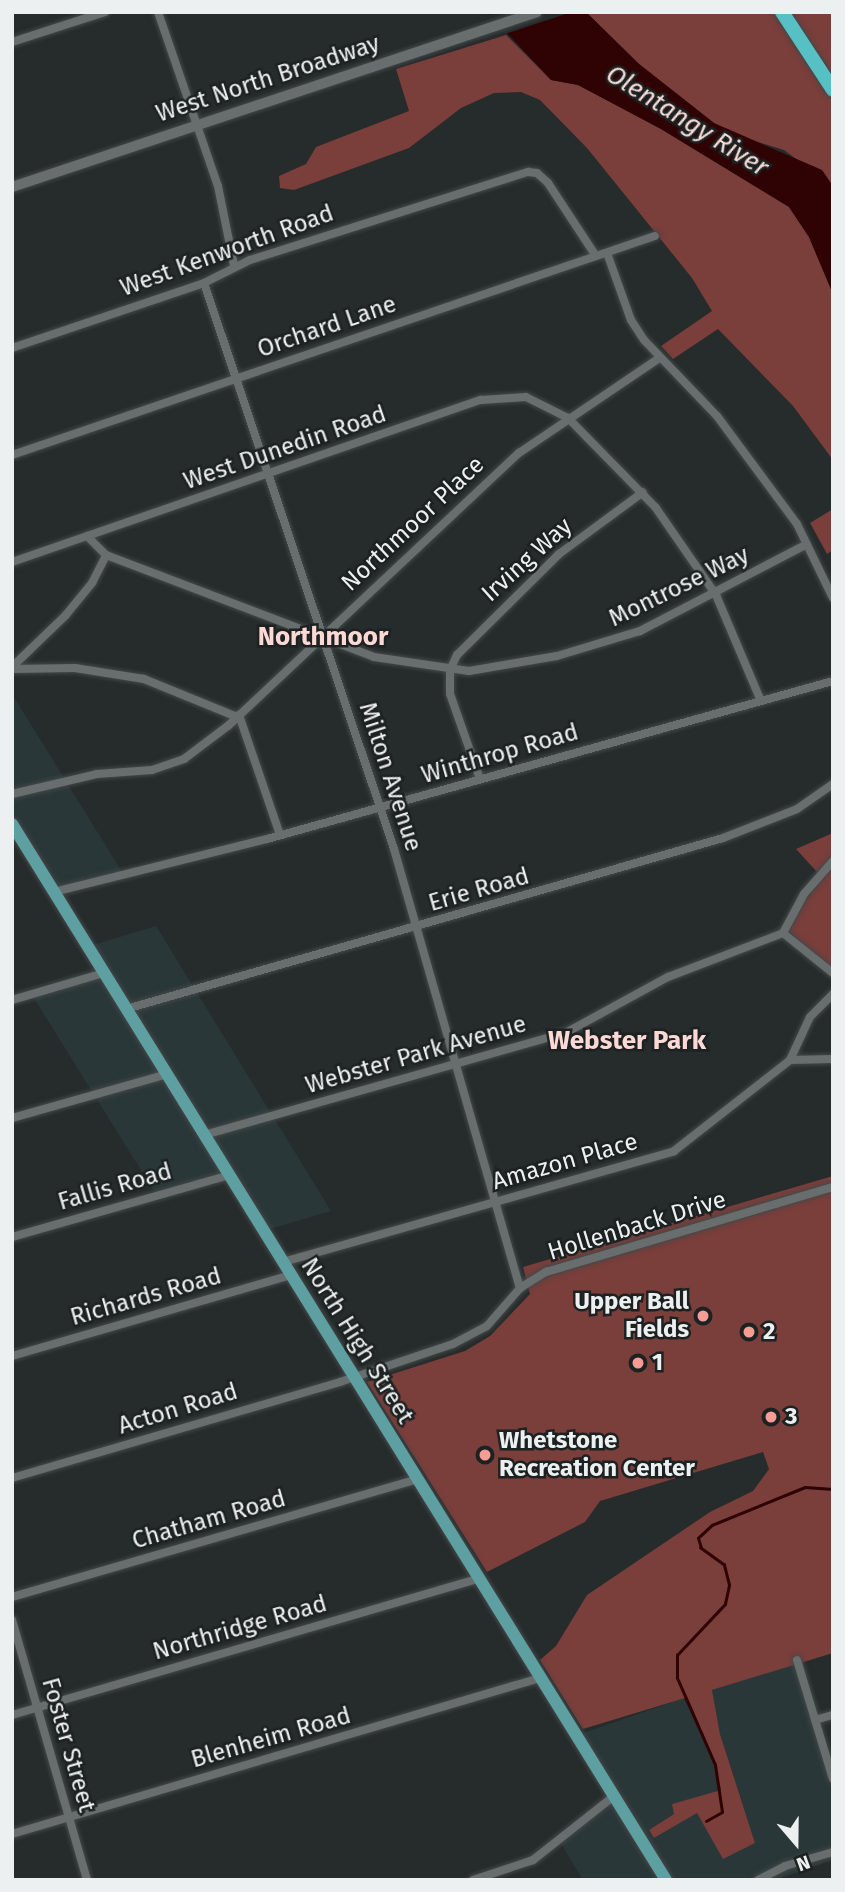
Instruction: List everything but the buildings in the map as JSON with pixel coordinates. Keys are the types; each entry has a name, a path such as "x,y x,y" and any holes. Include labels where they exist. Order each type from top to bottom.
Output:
{"highway":[{"path":"782,12 833,90"}],"main road":[{"name":"West North Broadway","path":"12,187 537,12"},
{"name":"North High Street","path":"12,824 17,841 54,892 666,1880"}],"street":[{"path":"12,42 105,12"},
{"path":"158,12 218,186 234,265"},
{"name":"West Kenworth Road","path":"12,348 204,283 234,265 537,173 548,183 596,257"},
{"name":"Orchard Lane","path":"12,455 655,236"},
{"path":"607,253 631,320 659,359 717,416 807,544 833,598"},
{"name":"Milton Avenue","path":"204,283 381,808 520,1289"},
{"name":"Northmoor Place","path":"12,794 85,776 171,765 238,716 478,488 568,418 659,359"},
{"name":"West Dunedin Road","path":"12,562 481,400 526,397 568,418 643,492 716,595 761,701"},
{"name":"Irving Way","path":"450,670 467,643 541,570 643,492"},
{"name":"Montrose Way","path":"88,536 106,555 323,637 397,663 450,670 521,664 595,647 640,631 716,595 807,544"},
{"path":"12,668 65,616 92,583 106,555"},
{"path":"12,668 75,667 144,679 238,716 280,835"},
{"path":"450,670 450,694 480,779"},
{"name":"Winthrop Road","path":"54,892 381,808 833,681"},
{"name":"Erie Road","path":"127,1009 417,928 723,838 797,808 833,784"},
{"path":"833,861 804,894 783,933 833,973"},
{"name":"Webster Park Avenue","path":"204,1135 567,1032 668,977 783,933"},
{"path":"12,1000 104,974"},
{"path":"833,995 810,1017 790,1060 833,1059"},
{"name":"Amazon Place","path":"283,1262 685,1146 790,1060"},
{"path":"12,1118 167,1074"},
{"name":"Fallis Road","path":"12,1237 229,1174"},
{"name":"Hollenback Drive","path":"354,1377 474,1335 502,1312 520,1289 556,1269 833,1187"},
{"name":"Richards Road","path":"12,1356 291,1275"},
{"name":"Acton Road","path":"12,1478 354,1377"},
{"name":"Chatham Road","path":"12,1597 417,1479"},
{"name":"Northridge Road","path":"12,1715 479,1578"},
{"name":"Foster Street","path":"12,1620 87,1880"},
{"path":"797,1660 833,1779"},
{"name":"Blenheim Road","path":"12,1834 540,1678"},
{"path":"815,1720 833,1715"},
{"path":"473,1880 533,1860 614,1796"},
{"path":"758,1880 785,1866 833,1852"}],"shaded area":[{"path":"586,12 774,12 833,102 833,186 784,150 735,135 714,123 639,64"},
{"path":"789,12 833,12 833,76 803,33"},
{"path":"506,35 551,80 578,85 661,129 789,207 809,237 833,294 833,460 793,406 718,329 673,359 661,346 712,311 692,278 587,148 540,100 521,92 494,93 461,108 409,148 294,190 280,188 279,176 306,164 316,147 409,111 396,69"},
{"path":"833,509 833,550 827,554 810,523"},
{"path":"12,694 124,875 54,894 21,841 12,843"},
{"path":"833,833 833,857 817,872 796,849"},
{"path":"833,865 833,970 788,931 801,906"},
{"path":"156,926 331,1211 263,1231 228,1175 157,1196 32,995 102,974 86,947"},
{"path":"833,1176 833,1653 712,1690 720,1734 755,1843 723,1859 697,1813 654,1838 649,1830 674,1814 672,1804 721,1790 715,1763 685,1698 583,1729 540,1660 556,1646 587,1595 710,1512 753,1491 769,1469 763,1452 600,1501 585,1522 487,1572 367,1382 465,1351 490,1336 530,1294 523,1267"},
{"path":"797,1663 833,1785 833,1860 776,1880 583,1880 559,1840 612,1797 575,1736 684,1698 715,1763 721,1790 673,1804 674,1814 649,1830 654,1838 697,1812 755,1843 720,1734 712,1690"}],"water":[{"name":"Olentangy River","path":"487,12 586,12 639,64 714,123 822,170 833,186 833,294 809,237 789,207 661,129 578,85 551,80"}],"pier":[{"path":"498,12 572,12 502,35 485,16"}],"waterway":[{"path":"706,1821 722,1812 715,1765 677,1678 677,1655 725,1604 729,1585 724,1565 701,1548 698,1538 712,1525 805,1487 833,1489"}],"place":[{"name":"Upper Ball Fields","path":"703,1316"},
{"name":"2","path":"749,1332"},
{"name":"1","path":"638,1363"},
{"name":"3","path":"771,1417"},
{"name":"Whetstone Recreation Center","path":"485,1455"}],"district":[{"name":"Northmoor","path":"323,637"},
{"name":"Webster Park","path":"627,1041"}]}
